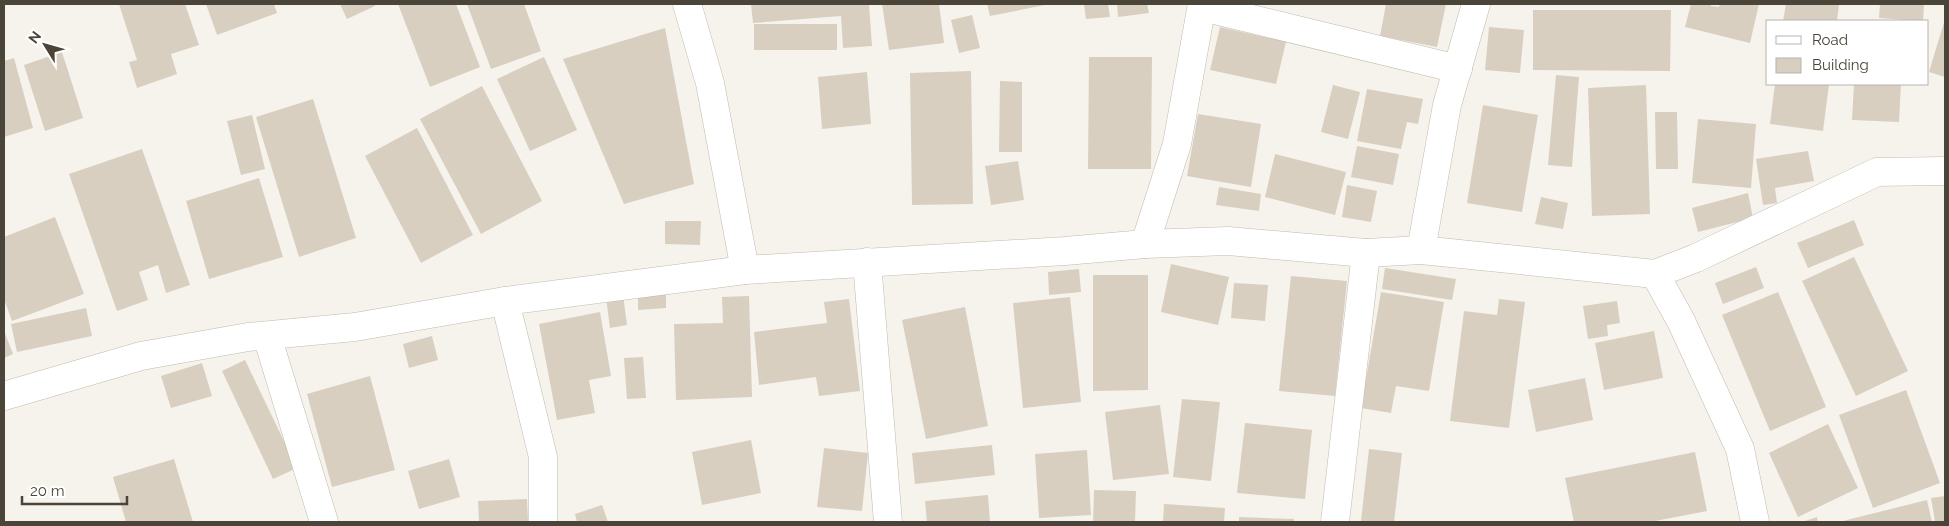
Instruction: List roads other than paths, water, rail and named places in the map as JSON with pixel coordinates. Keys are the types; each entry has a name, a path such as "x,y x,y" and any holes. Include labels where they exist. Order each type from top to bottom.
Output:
{"street":[{"path":"687,4 710,83 745,270"},
{"path":"1421,250 1447,105 1476,4"},
{"path":"1145,244 1177,144 1202,6 1458,69"},
{"path":"4,396 141,356 267,336 355,327 505,301 745,270 1145,244 1228,241 1366,253 1421,250 1655,274 1696,258 1877,172 1945,171"},
{"path":"1335,522 1366,253"},
{"path":"868,262 888,522"},
{"path":"1655,274 1681,321 1740,449 1756,522"},
{"path":"505,301 543,457 543,522"},
{"path":"267,336 324,522"}]}
